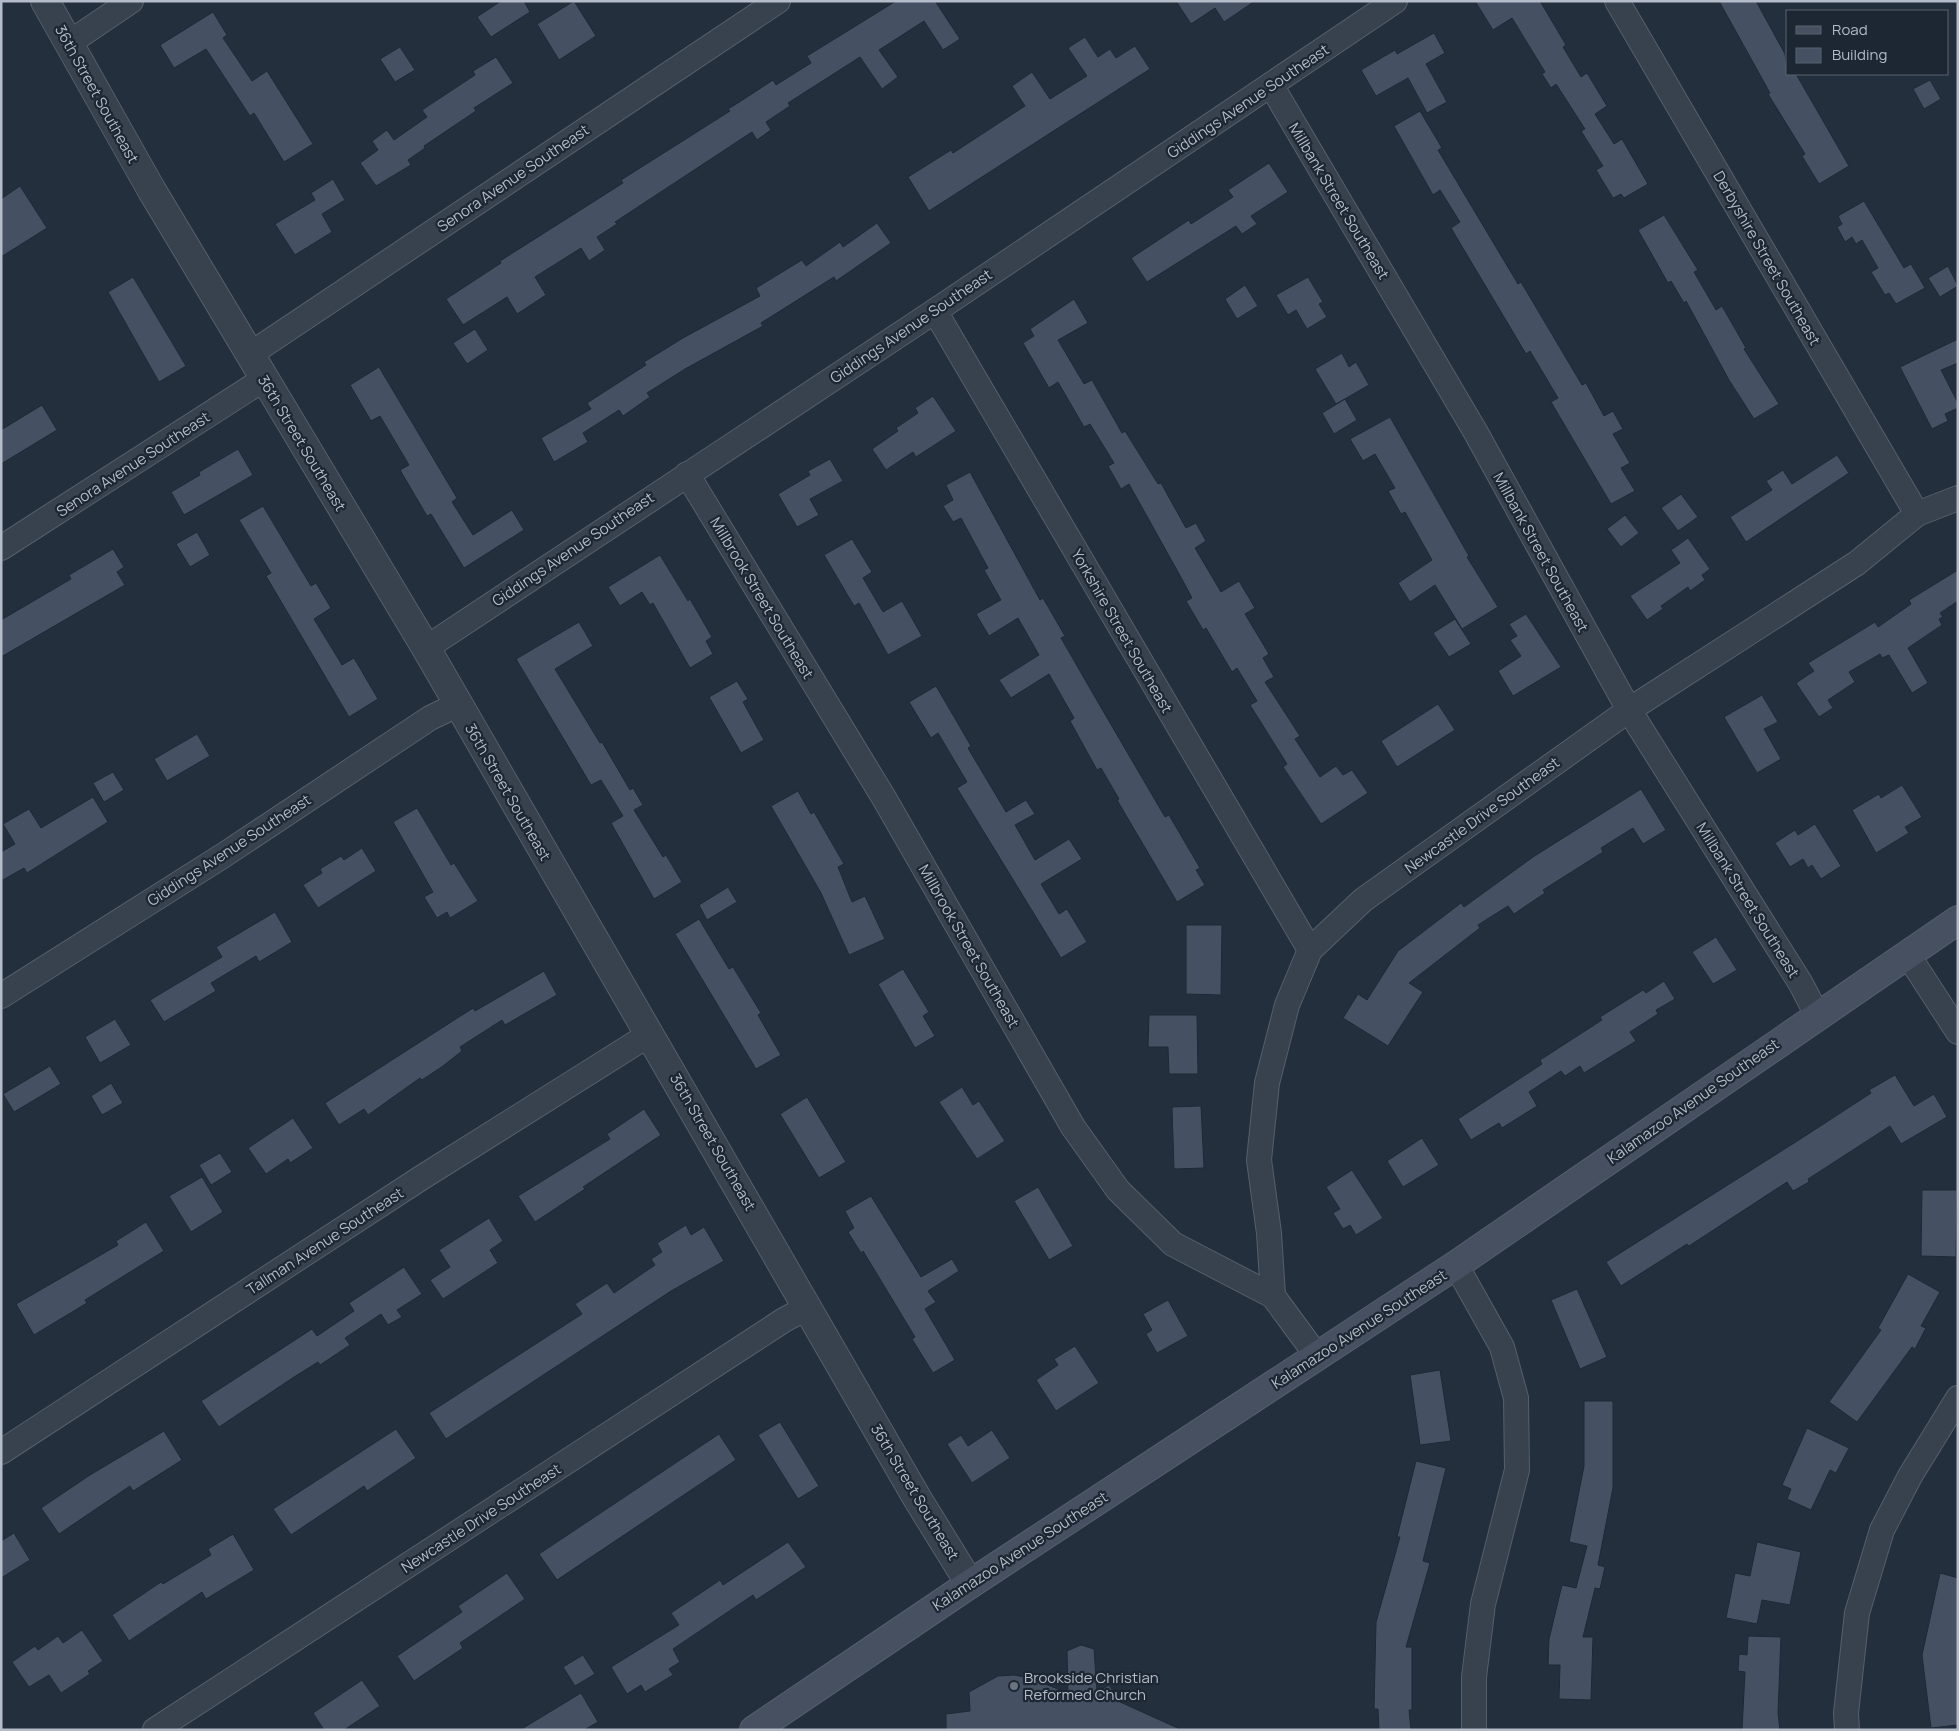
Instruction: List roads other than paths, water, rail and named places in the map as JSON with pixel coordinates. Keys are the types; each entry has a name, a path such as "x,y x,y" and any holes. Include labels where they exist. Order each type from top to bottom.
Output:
{"main road":[{"name":"Kalamazoo Avenue Southeast","path":"754,1730 970,1584 1456,1265 1817,1015 1958,920"}],"street":[{"name":"36th Street Southeast","path":"45,1 151,189 248,355 426,648 970,1584"},
{"path":"69,43 131,1"},
{"name":"Senora Avenue Southeast","path":"248,355 778,1"},
{"name":"Giddings Avenue Southeast","path":"426,648 935,311 1395,1"},
{"name":"Derbyshire Street Southeast","path":"1618,1 1917,514"},
{"name":"Millbank Street Southeast","path":"1271,85 1475,431 1629,710 1801,984 1817,1015"},
{"name":"Yorkshire Street Southeast","path":"935,311 1310,950"},
{"name":"Senora Avenue Southeast","path":"1,548 264,380"},
{"name":"Millbrook Street Southeast","path":"687,474 884,798 1073,1127 1113,1182 1173,1244 1272,1296 1317,1356"},
{"name":"Newcastle Drive Southeast","path":"1272,1296 1269,1233 1259,1160 1267,1084 1287,1005 1310,950 1363,900 1672,680 1858,563 1917,514 1958,498"},
{"name":"Giddings Avenue Southeast","path":"1,996 224,854 430,718 457,704"},
{"path":"1908,955 1958,1032"},
{"name":"Tallman Avenue Southeast","path":"1,1452 429,1173 650,1034"},
{"path":"1456,1265 1502,1347 1516,1398 1517,1470 1483,1604 1474,1677 1474,1730"},
{"name":"Newcastle Drive Southeast","path":"155,1730 784,1320 808,1307"},
{"path":"1847,1730 1846,1713 1857,1613 1882,1530 1910,1476 1958,1398"}],"place":[{"name":"Brookside Christian Reformed Church","path":"1014,1686"}]}
